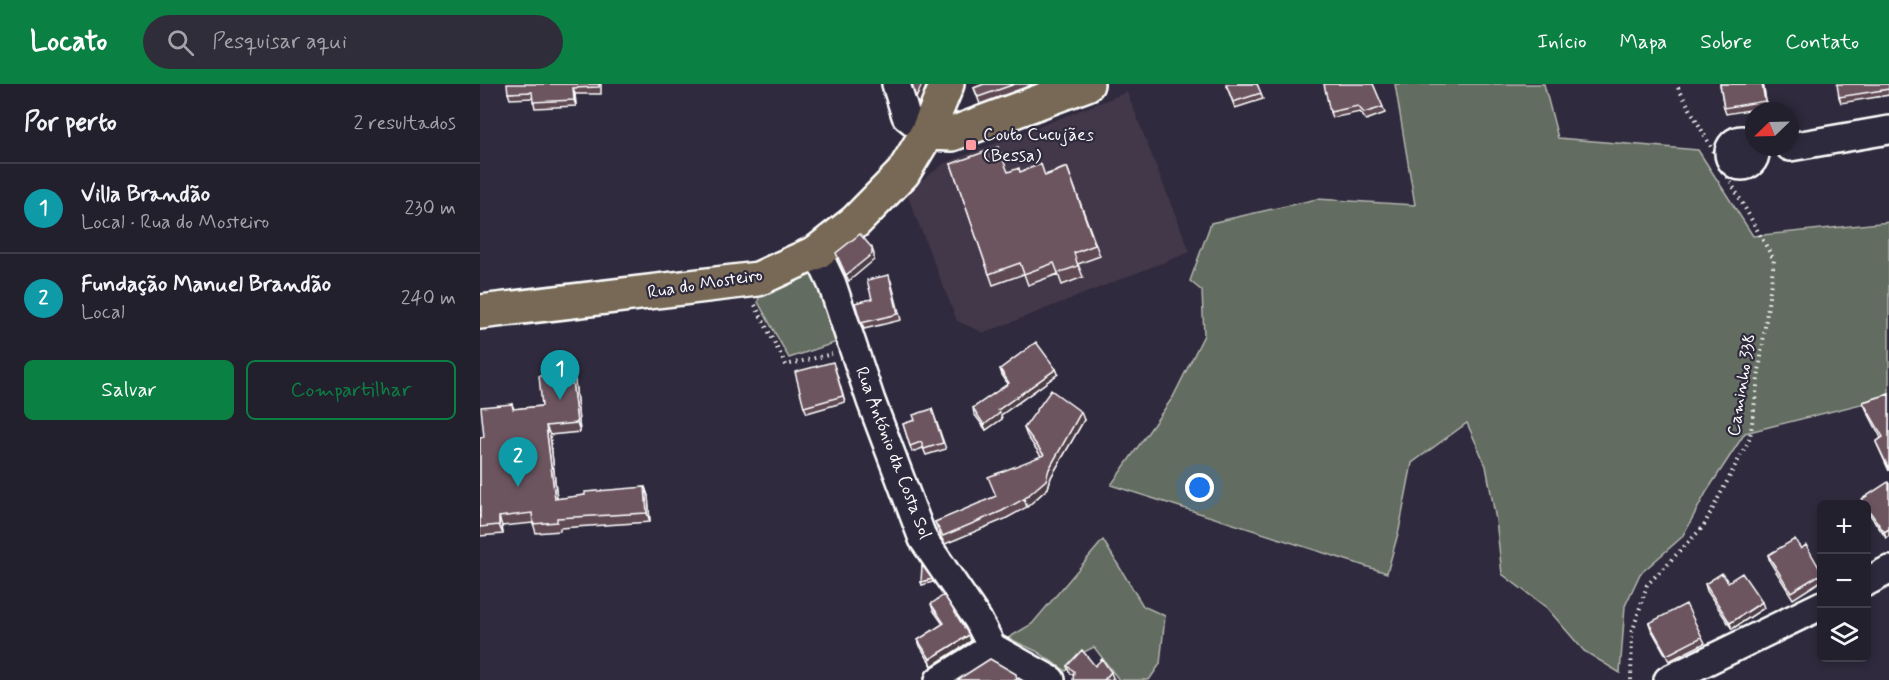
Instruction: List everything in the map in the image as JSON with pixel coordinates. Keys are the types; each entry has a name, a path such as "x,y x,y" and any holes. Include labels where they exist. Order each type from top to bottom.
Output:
{"main road":[{"name":"Rua do Mosteiro","path":"480,312 758,279 818,252 855,222 903,173 927,133 947,84"},
{"path":"927,133 952,134 1087,84"}],"street":[{"path":"896,84 906,116 927,133"},
{"path":"1799,145 1889,130"},
{"name":"Rua António da Costa Sol","path":"818,252 832,284 923,539 978,620 992,647"},
{"path":"1871,579 1889,570"},
{"path":"1668,680 1817,607"},
{"path":"939,680 992,647 1015,657 1051,680"}],"path":[{"name":"Caminho 338","path":"1630,680 1632,633 1647,585 1703,527 1750,438 1774,260 1676,84"},
{"path":"744,281 786,365 854,349"}],"shaded area":[{"path":"1395,84 1544,84 1558,138 1698,150 1753,236 1889,222 1889,397 1745,433 1707,491 1682,537 1640,574 1625,606 1620,673 1584,651 1547,608 1502,574 1496,520 1486,466 1467,423 1412,463 1399,530 1387,573 1111,485 1173,397 1204,335 1202,291 1190,281 1211,223 1317,199 1415,205"},
{"path":"1127,92 1190,252 984,333 957,321 906,192 945,163"},
{"path":"818,269 840,341 789,358 758,302 759,296"},
{"path":"1103,540 1143,606 1165,616 1160,664 1149,680 1119,680 1094,647 1084,652 1066,671 1036,651 1008,638 1032,624"}],"building":[{"path":"507,84 599,84 599,87 573,88 574,100 533,102 532,92 508,93"},
{"path":"912,84 922,84 916,98"},
{"path":"984,84 1015,84 978,97 974,88"},
{"path":"1226,84 1257,84 1261,93 1233,102"},
{"path":"1324,84 1373,84 1383,107 1364,113 1358,106 1330,112"},
{"path":"1720,84 1762,84 1765,101 1745,102 1745,104 1724,108"},
{"path":"1837,84 1889,84 1889,89 1839,97"},
{"path":"998,147 1008,172 1019,168 1020,172 1041,164 1045,176 1067,167 1095,245 1074,253 1078,266 1058,273 1054,263 1024,274 1020,263 989,274 951,164"},
{"path":"860,234 872,248 872,254 846,275 836,253"},
{"path":"889,275 898,314 861,323 855,303 872,299 867,280"},
{"path":"1036,342 1056,369 998,410 1000,413 984,425 973,408 1009,383 1000,369"},
{"path":"833,362 843,396 804,407 795,372"},
{"path":"571,372 577,423 546,426 555,499 585,495 585,492 645,487 647,513 557,518 557,522 533,524 532,513 499,517 499,525 480,527 480,438 484,437 481,407 512,404 513,409 542,406 539,376"},
{"path":"1051,390 1081,412 1049,469 1046,480 1024,499 1002,511 943,536 935,522 996,496 988,477 1044,455 1024,428"},
{"path":"1889,394 1889,469 1876,442 1883,437 1863,402"},
{"path":"932,409 943,443 924,449 921,442 910,446 903,424 915,420 913,415"},
{"path":"1888,482 1889,529 1884,532 1871,513 1871,500 1862,499"},
{"path":"1795,539 1801,549 1806,545 1817,564 1817,576 1791,592 1768,555"},
{"path":"922,565 932,579 921,582"},
{"path":"1722,573 1728,582 1742,573 1762,602 1730,623 1705,584"},
{"path":"944,595 969,635 930,659 918,640 944,623 931,604"},
{"path":"1686,604 1702,637 1667,655 1649,623"},
{"path":"1082,650 1095,666 1102,659 1111,672 1104,680 1073,680 1074,671 1067,666"},
{"path":"990,659 1016,674 1017,680 957,680"}],"place":[{"name":"Couto Cucujães (Bessa)","path":"971,145"},
{"name":"Villa Brandão","path":"560,400"},
{"name":"Fundação Manuel Brandão","path":"518,487"}]}
